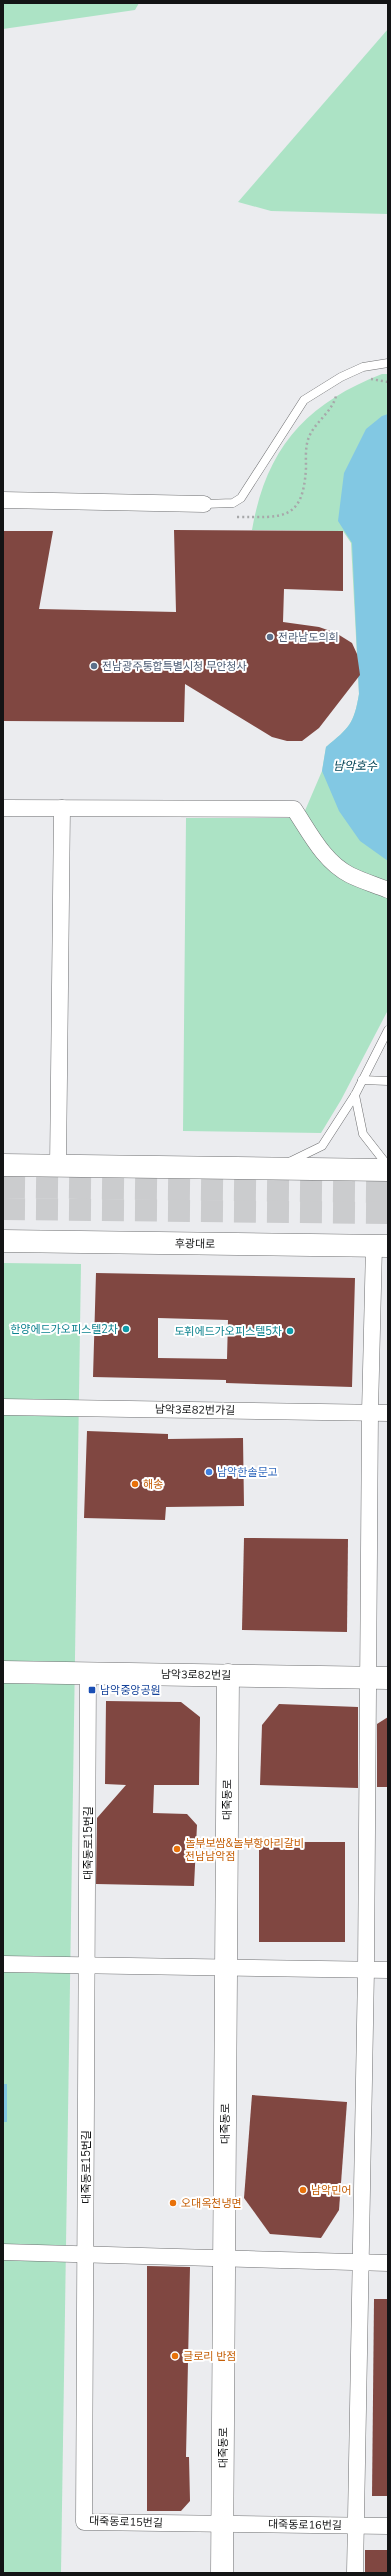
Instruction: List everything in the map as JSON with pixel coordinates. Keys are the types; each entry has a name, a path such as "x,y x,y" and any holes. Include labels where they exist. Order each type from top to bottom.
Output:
{"street":[{"path":"3,500 204,504"},
{"path":"3,808 294,809 324,853 338,867 350,875 388,890"},
{"path":"58,1166 62,808"},
{"path":"3,1166 388,1170"},
{"name":"후광대로","path":"3,1241 381,1246"},
{"path":"355,2573 366,1970 378,1678 370,1412 381,1246"},
{"name":"남악3로82번가길","path":"3,1407 388,1413"},
{"name":"남악3로82번길","path":"3,1672 378,1678"},
{"name":"대죽동로15번길","path":"88,1673 84,2522 222,2524"},
{"name":"대죽동로","path":"222,2573 228,1675"},
{"path":"3,1964 388,1970"},
{"path":"3,2252 388,2262"},
{"name":"대죽동로16번길","path":"222,2524 388,2526"}],"lane":[{"path":"204,504 233,503 241,498 304,400 337,380 363,367 388,363"},
{"path":"274,1169 322,1146 355,1094 388,1030"},
{"path":"362,1080 388,1081"},
{"path":"355,1094 363,1134 388,1166"}],"path":[{"path":"233,503 232,517 281,517 294,509 303,488 309,438 335,400 337,380"}],"green space":[{"path":"3,3 139,3 135,10 3,29"},
{"path":"388,29 388,214 271,211 238,202"},
{"path":"382,374 388,374 388,1010 341,1100 321,1133 183,1131 186,818 288,818 304,813 322,771 326,747 349,725 355,712 359,694 351,543 343,531 252,530 258,501 267,476 279,453 293,433 311,415 331,400 355,386"},
{"path":"3,1263 81,1264 61,2573 3,2573"}],"water":[{"name":"남악호수","path":"388,414 388,861 360,841 339,811 322,771 326,747 349,725 355,712 359,694 352,543 338,521 344,473 366,429 382,416"},
{"path":"3,2084 7,2084 7,2122 3,2122"}],"building":[{"path":"174,530 343,531 343,591 284,589 283,622 319,627 336,633 352,643 357,654 360,675 319,728 302,741 287,741 272,737 185,684 184,722 3,721 3,531 53,531 39,609 176,612"},
{"path":"96,1273 355,1278 352,1387 226,1383 226,1380 93,1377","holes":["158,1318 228,1320 227,1359 158,1358"]},
{"path":"87,1431 168,1434 168,1439 243,1438 244,1506 166,1507 165,1520 84,1518"},
{"path":"244,1538 348,1539 347,1632 242,1630"},
{"path":"106,1701 181,1702 200,1717 199,1785 154,1785 153,1813 187,1814 197,1825 194,1886 96,1884 97,1818 126,1785 105,1784"},
{"path":"279,1704 358,1707 358,1788 260,1785 262,1725"},
{"path":"388,1717 388,1787 377,1787 377,1724"},
{"path":"259,1842 345,1842 345,1942 259,1942"},
{"path":"252,2095 347,2102 339,2210 321,2238 270,2234 244,2198"},
{"path":"147,2266 190,2267 186,2457 189,2457 190,2501 181,2511 147,2511"},
{"path":"374,2299 388,2299 388,2496 372,2496"},
{"path":"365,2550 388,2550 388,2573 365,2573"}],"tunnel":[{"path":"3,1187 388,1192"},
{"path":"3,1209 388,1213"}],"place":[{"name":"전라남도의회","path":"270,637"},
{"name":"전남광주통합특별시청 무안청사","path":"94,666"},
{"name":"한양에드가오피스텔2차","path":"126,1329"},
{"name":"도휘에드가오피스텔5차","path":"290,1331"},
{"name":"남악한솔문고","path":"209,1472"},
{"name":"해송","path":"135,1484"},
{"name":"남악중앙공원","path":"92,1690"},
{"name":"놀부보쌈&놀부항아리갈비 전남남악점","path":"177,1849"},
{"name":"남악민어","path":"303,2190"},
{"name":"오대옥천냉면","path":"173,2203"},
{"name":"글로리 반점","path":"175,2356"}]}
